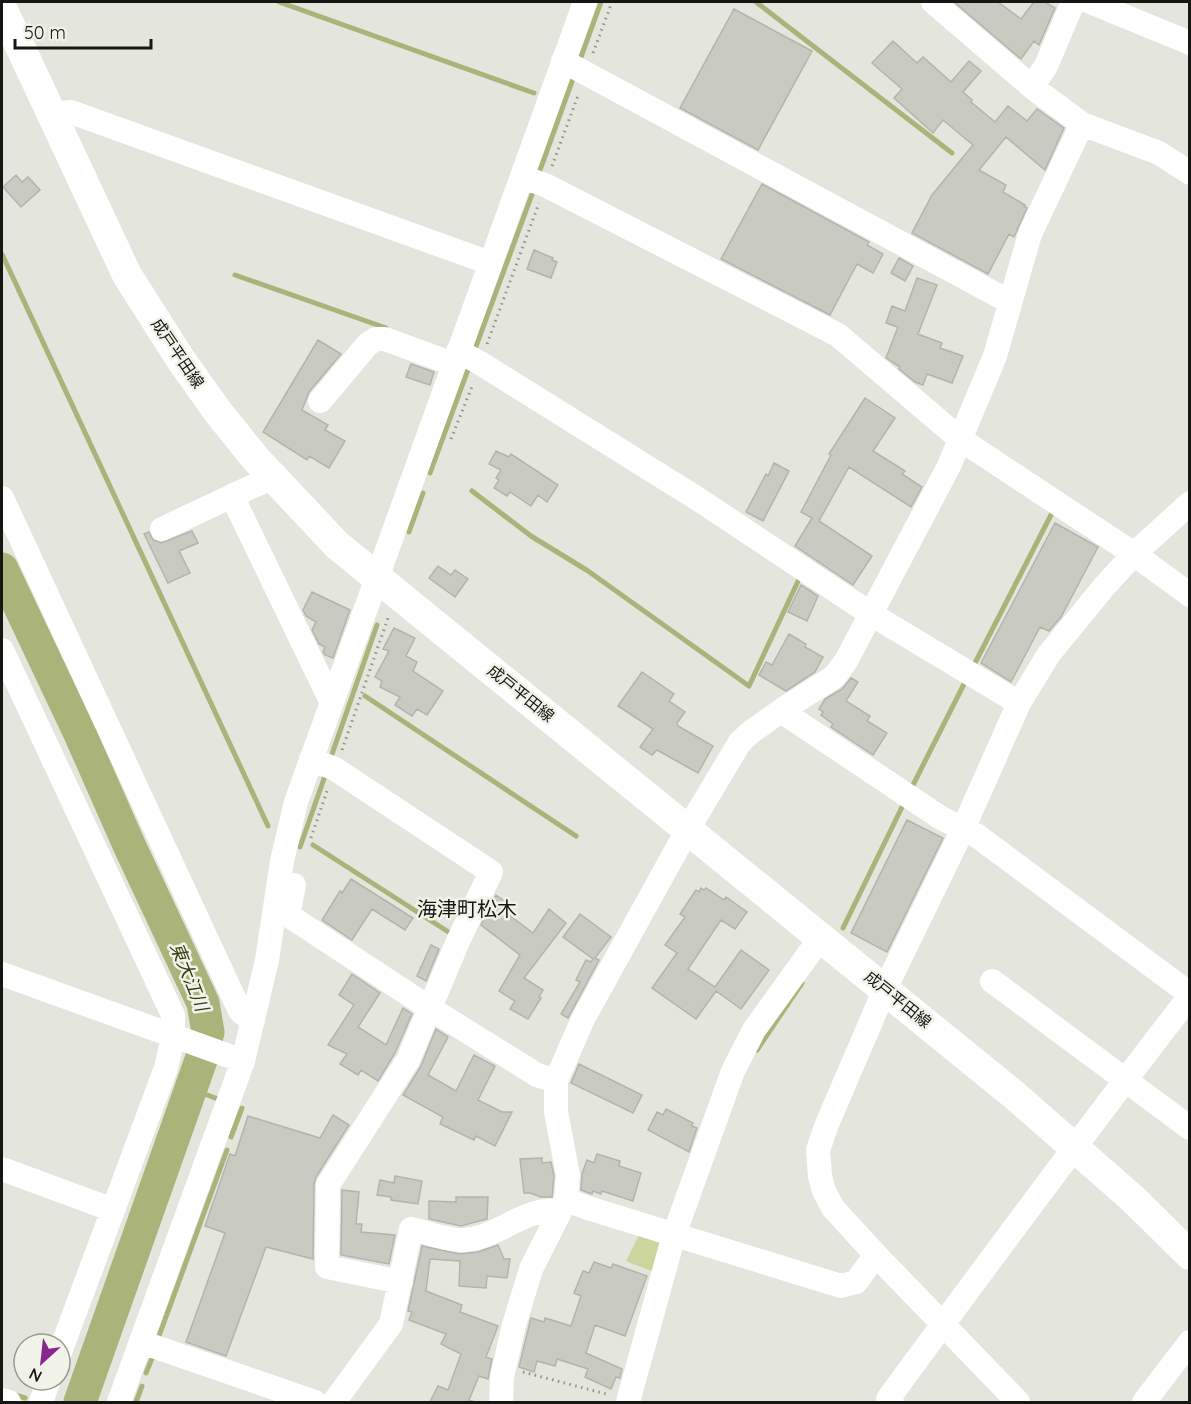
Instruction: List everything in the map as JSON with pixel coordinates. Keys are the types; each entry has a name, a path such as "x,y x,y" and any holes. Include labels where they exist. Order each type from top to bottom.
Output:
{"main road":[{"name":"成戸平田線","path":"2,8 127,275 181,360 218,412 273,477 338,545 885,989 1076,1148 1132,1198 1190,1255"}],"street":[{"path":"556,1081 537,1075 288,915 296,802 585,2"},
{"path":"933,2 1032,87 1082,124 1159,153 1190,173"},
{"path":"1032,87 1046,66 1073,2"},
{"path":"1089,2 1190,43"},
{"path":"563,61 1010,302"},
{"path":"51,114 71,112 490,263"},
{"path":"501,1402 504,1368 531,1269 563,1205 568,1175 556,1112 556,1081 583,1019 688,829 740,742 750,732 834,677 846,661 949,466 995,356 1030,234 1082,124"},
{"path":"522,177 545,185 838,334 960,439 1134,554 1190,595"},
{"path":"320,401 368,344 376,339 386,339 480,363 701,501 871,614 1019,704"},
{"path":"162,529 273,477"},
{"path":"232,496 331,701"},
{"path":"2,498 240,1011 253,1021"},
{"path":"1018,1402 833,1208 824,1191 820,1176 818,1150 885,989 963,828 1019,704 1049,654 1103,588 1134,554 1190,503"},
{"path":"2,650 173,1015 176,1038 67,1332"},
{"path":"782,710 940,818 976,835 1190,995 943,1323 888,1399 892,1402"},
{"path":"311,759 335,769 491,872 459,939 408,1060 328,1185 327,1267 401,1282"},
{"path":"119,1402 253,1021 290,864"},
{"path":"628,1401 674,1235 733,1071 754,1030 821,937"},
{"path":"2,974 238,1060"},
{"path":"992,981 1190,1128"},
{"path":"2,1170 113,1210"},
{"path":"334,1402 391,1324 411,1228 460,1240 478,1237 536,1212 563,1205 674,1235 841,1286 856,1282 876,1255"},
{"path":"141,1342 315,1402"},
{"path":"1144,1402 1190,1342"},
{"path":"2,1400 9,1402"}],"path":[{"path":"448,449 612,2"},
{"path":"290,864 306,853 389,614 403,597"},
{"path":"504,1368 628,1401"}],"green space":[{"path":"640,1233 661,1239 656,1273 626,1261"}],"building":[{"path":"954,2 998,2 1021,19 1034,2 1045,2 1055,8 1039,45 1034,41 1021,59"},
{"path":"734,9 812,51 758,150 680,108"},
{"path":"893,41 917,63 923,57 951,82 969,61 981,71 963,92 972,100 971,102 995,122 1008,106 1027,121 1037,109 1064,128 1045,170 1006,137 979,170 1006,185 1003,192 1027,208 1014,237 1009,234 988,274 912,233 932,195 973,145 943,120 933,133 894,98 902,89 872,63"},
{"path":"16,175 22,182 28,177 40,190 21,207 3,187"},
{"path":"762,184 869,242 867,245 883,254 873,273 857,264 830,315 721,259"},
{"path":"534,250 557,262 551,278 527,269"},
{"path":"899,258 913,266 905,281 891,273"},
{"path":"917,278 937,285 918,334 942,343 940,348 963,356 952,383 927,374 923,385 915,382 899,369 900,367 886,358 898,327 886,323 892,306 905,311"},
{"path":"318,340 341,354 309,392 302,410 328,425 325,430 345,441 329,468 309,456 307,460 263,432"},
{"path":"411,364 434,372 430,385 406,377"},
{"path":"865,398 895,418 873,451 905,471 902,474 922,487 911,507 849,467 819,521 872,556 853,585 795,546 812,518 801,512 831,455 829,454"},
{"path":"496,451 509,457 511,454 558,485 547,502 538,495 531,506 510,492 507,496 494,488 501,470 489,464"},
{"path":"774,463 789,471 763,521 746,512"},
{"path":"1055,523 1098,547 1061,617 1049,631 1040,627 1011,682 981,663"},
{"path":"192,531 198,543 179,551 190,573 168,583 144,534 149,532 153,540 161,543"},
{"path":"438,566 451,575 455,570 468,579 455,597 429,578"},
{"path":"801,585 818,596 807,621 788,612"},
{"path":"312,592 350,610 333,658 323,652 325,647 319,644 312,630 316,622 306,616 303,610"},
{"path":"394,628 415,638 406,656 417,662 413,671 443,691 427,715 417,709 412,716 395,705 400,697 380,687 382,681 375,677 389,651 383,649"},
{"path":"789,634 806,644 805,647 823,657 815,672 786,691 759,675 766,662 772,665"},
{"path":"642,672 674,694 669,701 685,712 677,723 678,726 713,746 698,773 657,750 652,755 640,747 653,729 618,706"},
{"path":"851,678 858,682 846,701 870,716 867,721 887,733 873,755 831,727 833,724 821,715 823,712 819,709 825,699 842,689"},
{"path":"907,820 943,838 887,952 851,933"},
{"path":"351,879 413,918 405,930 372,909 352,940 322,920 340,891 342,893"},
{"path":"701,888 704,890 706,888 724,900 726,897 747,912 735,929 721,920 688,969 715,987 741,950 769,970 741,1009 716,991 696,1019 652,988 677,953 665,945 685,917 680,914 696,890 699,892"},
{"path":"496,895 510,905 505,912 533,933 549,909 566,923 524,978 543,990 539,997 541,998 528,1019 510,1009 515,1001 499,991 520,955 481,925"},
{"path":"580,914 611,937 595,958 599,960 568,1018 561,1014 580,982 576,980 586,960 591,962 593,959 563,937"},
{"path":"431,945 439,949 426,981 417,976"},
{"path":"352,974 380,993 358,1027 386,1045 403,1008 412,1014 395,1053 378,1081 361,1070 358,1075 340,1064 347,1054 328,1045 354,1005 339,995"},
{"path":"436,1029 448,1037 428,1075 456,1091 474,1055 495,1066 478,1100 502,1112 512,1112 495,1146 476,1136 474,1140 440,1124 443,1117 403,1095 421,1066"},
{"path":"579,1064 642,1095 633,1113 571,1083"},
{"path":"666,1109 693,1123 692,1126 697,1128 689,1152 648,1130 657,1112 663,1115"},
{"path":"333,1115 349,1125 316,1177 314,1184 313,1259 266,1247 226,1356 186,1342 225,1233 205,1226 230,1154 235,1156 248,1116 320,1138"},
{"path":"597,1154 620,1161 619,1166 641,1173 633,1201 602,1191 601,1194 593,1191 592,1194 581,1190 582,1174 587,1160 594,1163"},
{"path":"542,1158 542,1163 551,1162 554,1176 552,1197 524,1193 520,1159"},
{"path":"395,1176 422,1181 418,1204 391,1200 391,1197 377,1195 380,1180 394,1183"},
{"path":"342,1190 359,1192 356,1224 362,1224 361,1232 395,1235 389,1264 341,1255"},
{"path":"456,1197 488,1197 487,1219 461,1226 429,1219 429,1201 456,1202"},
{"path":"498,1245 504,1259 510,1259 507,1278 487,1276 486,1288 459,1286 460,1261 430,1259 426,1291 462,1305 460,1312 498,1326 486,1357 492,1359 488,1379 479,1376 469,1400 475,1402 430,1402 438,1386 448,1390 461,1354 441,1344 446,1334 409,1320 412,1312 408,1311 422,1246 460,1254 478,1252"},
{"path":"594,1262 611,1268 613,1264 647,1276 625,1336 595,1325 586,1353 622,1369 620,1378 616,1377 611,1389 585,1377 588,1369 557,1359 555,1366 537,1361 534,1372 519,1367 531,1318 544,1322 545,1318 571,1326 581,1296 574,1293 583,1271 589,1273"}],"waterway":[{"path":"279,2 534,93"},
{"path":"581,57 601,2"},
{"path":"756,2 952,153"},
{"path":"539,173 574,76"},
{"path":"475,349 534,189"},
{"path":"2,254 268,826"},
{"path":"235,275 386,328"},
{"path":"430,473 469,367"},
{"path":"472,491 531,536 588,571 749,686 800,577"},
{"path":"409,532 423,493"},
{"path":"973,667 1053,511 1051,510"},
{"name":"東大江川","path":"2,569 203,1003 208,1032 201,1060 80,1402"},
{"path":"2,595 11,589"},
{"path":"331,757 377,625"},
{"path":"910,791 966,680"},
{"path":"365,696 576,836"},
{"path":"300,847 326,773"},
{"path":"843,928 904,803"},
{"path":"313,845 450,933"},
{"path":"757,1050 802,983"},
{"path":"191,1089 218,1099"},
{"path":"231,1137 242,1108"},
{"path":"159,1336 227,1150"},
{"path":"146,1373 153,1356"},
{"path":"136,1402 142,1386"},
{"path":"12,1394 25,1398"}],"district":[{"name":"海津町松木","path":"467,909"}]}
